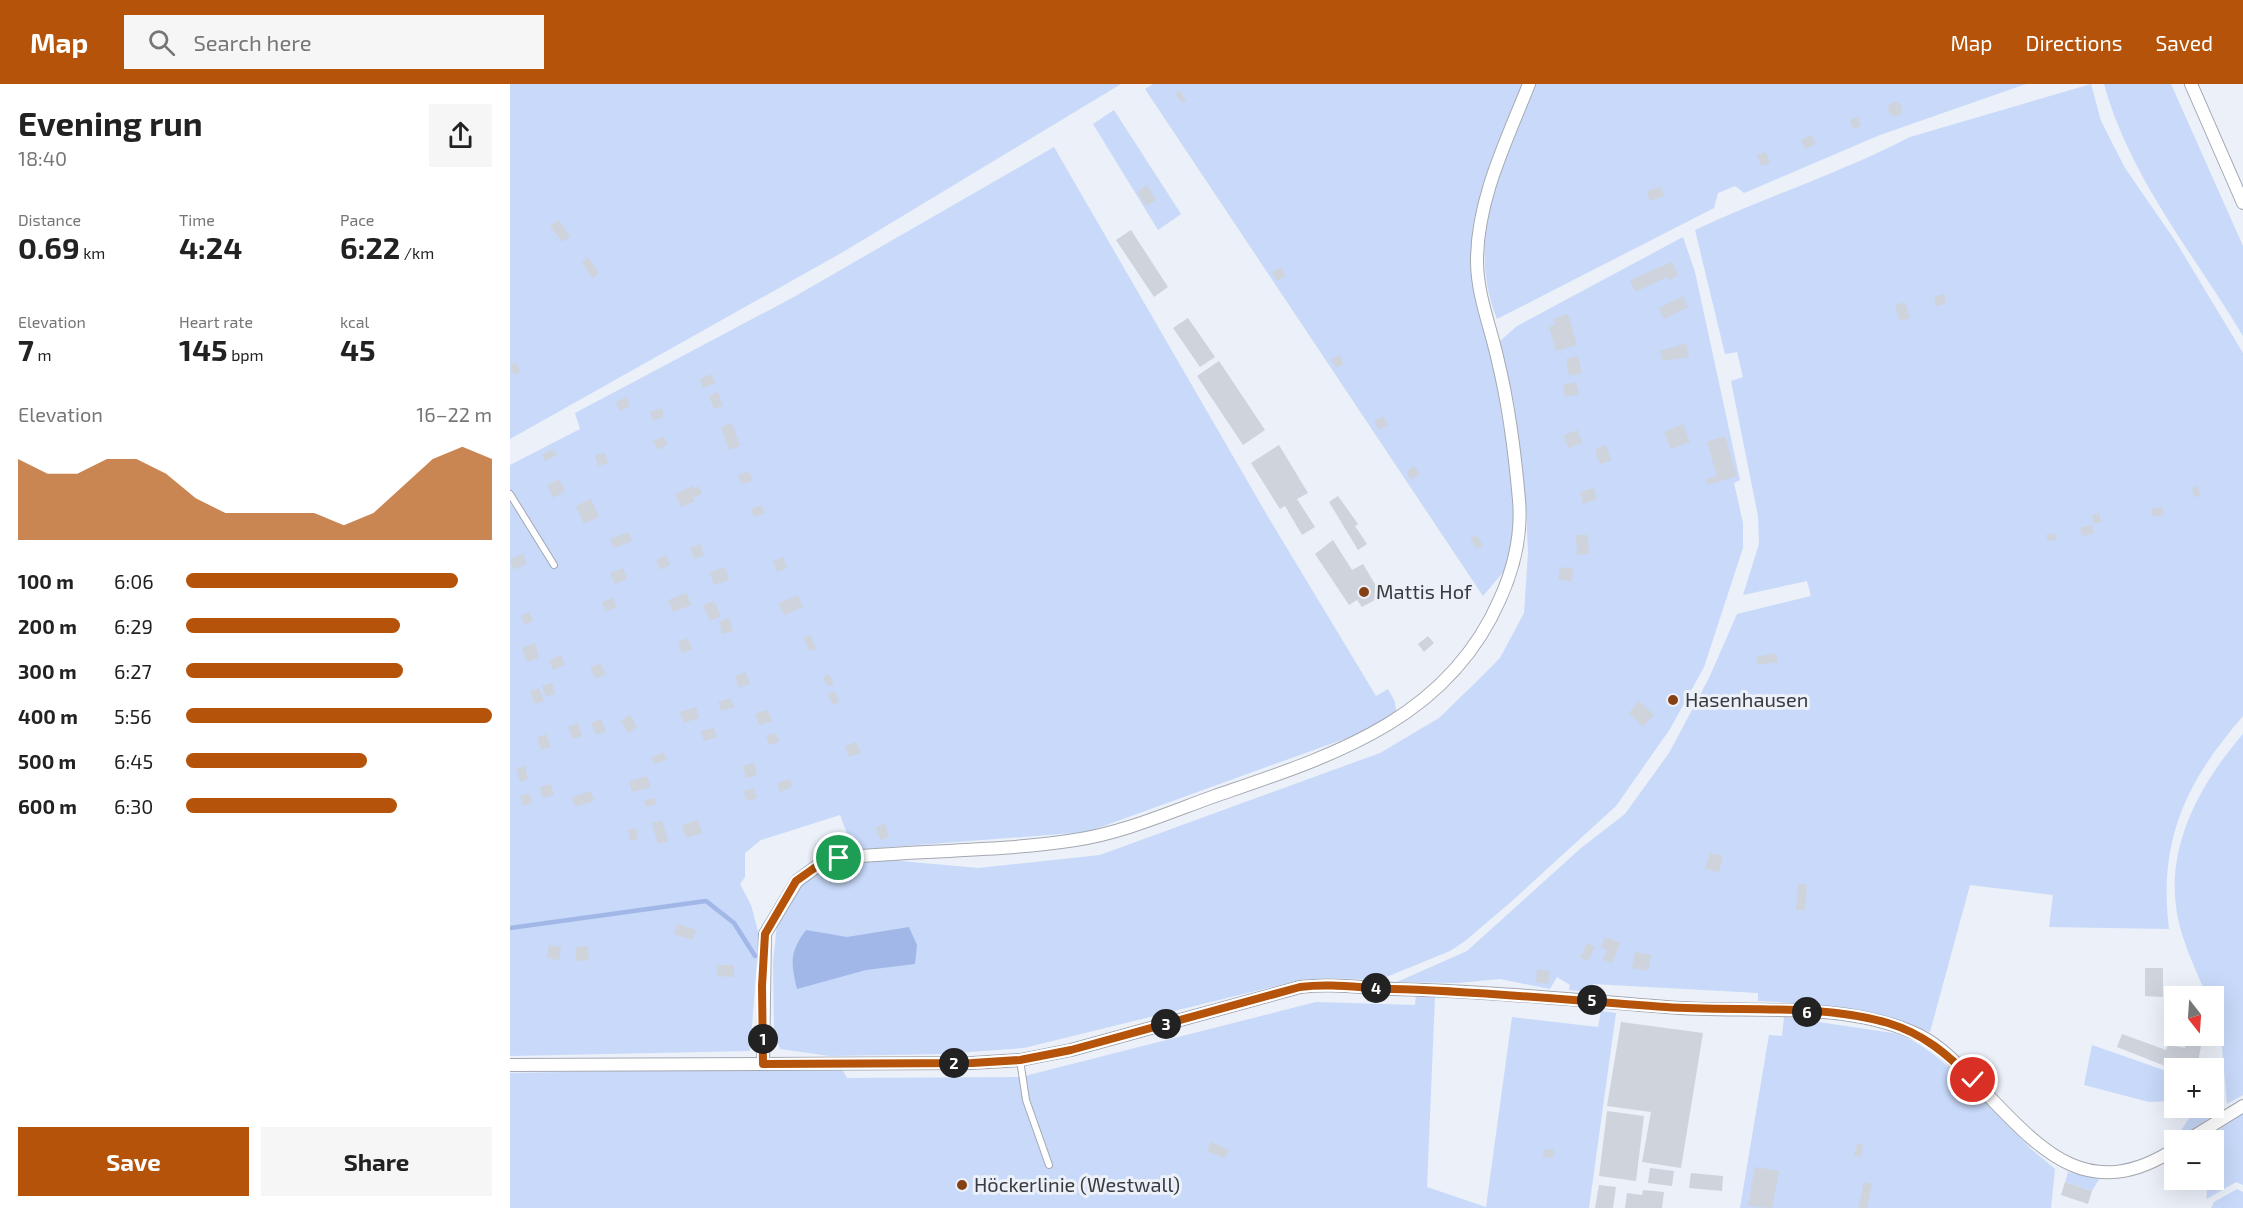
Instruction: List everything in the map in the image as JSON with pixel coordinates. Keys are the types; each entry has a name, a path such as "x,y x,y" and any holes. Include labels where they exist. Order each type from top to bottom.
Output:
{"street":[{"path":"763,1064 762,986 765,934 796,881 820,864 850,857 1049,843 1102,835 1292,769 1348,747 1407,713 1454,673 1491,620 1511,574 1516,552 1519,502 1508,403 1479,286 1477,264 1486,199 1529,84"},
{"path":"2191,84 2243,203"},
{"path":"510,1065 972,1063 1020,1060 1071,1050 1300,987 1316,985 1455,991 1668,1008 1779,1009 1886,1023 1926,1039 1950,1057 2041,1146 2077,1167 2119,1173 2146,1165 2164,1155"},
{"path":"2204,1130 2243,1106"}],"lane":[{"path":"510,494 554,565"},
{"path":"1020,1060 1026,1100 1049,1165"}],"shaded area":[{"path":"510,84 1121,84 843,252 510,439"},
{"path":"1153,84 1522,84 1483,185 1473,224 1470,264 1492,357 1511,471 1514,529 1507,574 1504,571 1483,596 1145,89"},
{"path":"1535,84 2026,84 1880,135 1744,193 1735,186 1718,193 1714,208 1497,319 1488,289 1485,259 1486,229 1501,170"},
{"path":"2091,84 2101,121 2125,168 2176,242 2243,353 2243,716 2206,765 2180,814 2168,867 2169,929 2049,927 2053,895 1970,885 1930,1032 1888,1019 1845,1010 1758,1001 1758,993 1593,984 1591,992 1569,990 1570,985 1557,977 1550,989 1500,979 1457,983 1397,982 1467,951 1581,848 1625,814 1669,753 1709,678 1737,614 1811,596 1807,581 1743,595 1759,544 1758,516 1731,381 1743,377 1737,352 1725,354 1695,230 1857,162 1910,137"},
{"path":"2104,84 2171,84 2243,246 2243,336 2146,183 2115,118"},
{"path":"1114,110 1181,214 1158,230 1093,124"},
{"path":"1054,147 1267,515 1376,696 1388,689 1395,702 1396,711 1391,718 1369,730 1087,832 853,850 840,815 761,840 745,853 745,877 740,884 751,905 759,935 750,1051 510,1056 510,465 580,429 575,413 792,298"},
{"path":"1683,237 1695,272 1740,480 1734,483 1743,523 1743,548 1704,667 1670,729 1616,806 1512,901 1450,951 1379,980 1332,978 1300,980 1024,1048 942,1054 830,1056 780,1049 774,1032 773,963 777,924 796,892 816,872 831,866 879,859 978,868 1100,855 1380,753 1439,718 1500,658 1524,613 1528,553 1526,503 1514,404 1500,341 1517,326"},
{"path":"2243,734 2243,1095 2227,1104 2222,1046 2224,1046 2224,986 2203,986 2179,923 2175,897 2180,846 2188,821 2198,798"},
{"path":"909,927 917,945 915,964 866,970 797,989 793,958 797,945 806,930 847,937"},
{"path":"1416,995 1435,997 1427,1187 1486,1207 1512,1017 1598,1027 1601,1011 1616,1013 1589,1208 510,1208 510,1073 841,1067 847,1078 1021,1077 1316,1002 1415,1005"},
{"path":"1784,1017 1893,1033 1909,1039 1930,1052 1950,1068 1949,1078 1971,1085 2031,1149 2055,1169 2051,1208 1740,1208 1769,1035 1782,1036"},
{"path":"2092,1045 2164,1070 2164,1101 2149,1102 2084,1085"},
{"path":"2243,1114 2243,1185 2236,1182 2224,1189 2224,1130 2219,1130"},
{"path":"2189,1118 2209,1118 2192,1130 2181,1130"},
{"path":"2068,1172 2099,1179 2092,1191 2065,1182"},
{"path":"2237,1189 2243,1192 2243,1208 2211,1208 2214,1202"},
{"path":"2207,1190 2222,1190 2207,1199"}],"building":[{"path":"1180,91 1186,100 1182,103 1175,93"},
{"path":"1895,102 1900,104 1902,109 1900,114 1895,116 1890,114 1888,109 1890,104"},
{"path":"1858,117 1861,126 1853,129 1850,120"},
{"path":"1812,135 1816,144 1805,149 1801,140"},
{"path":"1766,152 1770,163 1761,166 1757,155"},
{"path":"1147,185 1156,200 1146,206 1137,192"},
{"path":"1661,187 1664,196 1650,201 1647,191"},
{"path":"559,220 570,236 562,242 550,226"},
{"path":"1131,230 1168,287 1154,297 1116,240"},
{"path":"588,257 599,273 592,278 582,262"},
{"path":"1672,262 1678,275 1669,280 1667,277 1635,292 1630,280"},
{"path":"1281,267 1286,276 1277,281 1272,272"},
{"path":"1944,294 1946,303 1936,306 1934,297"},
{"path":"1683,296 1688,307 1664,319 1659,308"},
{"path":"1905,302 1910,318 1900,321 1895,305"},
{"path":"1568,314 1577,345 1556,351 1549,326 1555,325 1553,319"},
{"path":"1188,318 1215,357 1200,367 1173,328"},
{"path":"1686,343 1689,357 1663,361 1660,351"},
{"path":"1339,355 1344,364 1336,368 1331,360"},
{"path":"1578,356 1582,373 1569,376 1566,359"},
{"path":"1219,361 1265,430 1243,445 1197,376"},
{"path":"515,362 521,371 515,375 510,368"},
{"path":"711,374 715,383 703,388 700,379"},
{"path":"1576,382 1579,394 1565,397 1563,385"},
{"path":"718,392 723,406 714,409 709,396"},
{"path":"626,397 630,406 620,411 616,402"},
{"path":"662,408 664,417 653,421 650,412"},
{"path":"1383,416 1388,425 1379,430 1374,421"},
{"path":"732,423 740,446 729,450 721,427"},
{"path":"1683,424 1690,442 1671,449 1664,432"},
{"path":"1578,430 1582,443 1568,448 1564,435"},
{"path":"663,436 668,444 658,450 653,441"},
{"path":"1725,436 1737,476 1708,485 1706,479 1717,476 1707,442"},
{"path":"1279,445 1308,493 1297,499 1315,527 1302,535 1285,506 1280,509 1251,463"},
{"path":"1606,445 1611,461 1600,464 1595,449"},
{"path":"553,449 557,455 545,461 542,455"},
{"path":"605,453 608,463 598,466 595,455"},
{"path":"1414,466 1420,474 1411,480 1406,472"},
{"path":"749,471 752,481 742,484 738,475"},
{"path":"559,479 565,491 553,498 547,485"},
{"path":"693,486 694,489 699,486 702,493 693,498 695,501 681,507 675,494"},
{"path":"2198,486 2200,496 2194,497 2192,488"},
{"path":"1594,488 1597,499 1583,504 1580,492"},
{"path":"1338,496 1358,524 1355,526 1367,544 1358,550 1329,502"},
{"path":"591,499 599,517 584,524 576,506"},
{"path":"762,505 765,513 754,517 751,509"},
{"path":"2162,507 2164,515 2153,517 2151,509"},
{"path":"2099,513 2101,522 2094,524 2092,515"},
{"path":"2092,525 2094,533 2082,536 2080,528"},
{"path":"629,532 632,541 614,548 610,539"},
{"path":"2055,533 2056,540 2048,541 2046,535"},
{"path":"1476,535 1483,545 1477,549 1470,538"},
{"path":"1576,535 1588,535 1589,554 1577,555"},
{"path":"1333,540 1352,570 1363,564 1382,596 1362,607 1357,600 1349,605 1315,554"},
{"path":"700,544 704,555 694,559 690,548"},
{"path":"523,553 527,563 514,570 510,560"},
{"path":"666,555 670,565 660,570 656,560"},
{"path":"783,557 787,568 777,572 773,561"},
{"path":"725,567 729,580 714,585 710,572"},
{"path":"1560,567 1574,569 1571,582 1558,579"},
{"path":"623,568 627,579 615,584 610,573"},
{"path":"687,593 691,605 673,612 668,600"},
{"path":"798,595 803,607 784,615 779,603"},
{"path":"613,598 617,607 606,611 602,602"},
{"path":"714,601 721,616 710,621 703,605"},
{"path":"529,612 533,621 525,625 521,616"},
{"path":"729,618 733,631 722,634 719,621"},
{"path":"811,635 816,649 809,651 804,638"},
{"path":"1428,636 1434,643 1424,652 1418,644"},
{"path":"688,638 692,649 682,653 678,642"},
{"path":"535,643 539,658 527,662 522,648"},
{"path":"1776,653 1778,662 1758,665 1756,657"},
{"path":"561,655 565,665 553,670 549,660"},
{"path":"600,663 606,674 596,679 590,668"},
{"path":"746,672 750,684 739,688 735,676"},
{"path":"829,674 834,684 827,686 823,677"},
{"path":"552,683 555,694 546,697 542,686"},
{"path":"539,688 544,701 535,704 530,691"},
{"path":"835,691 839,702 832,705 828,693"},
{"path":"731,698 734,707 721,711 718,702"},
{"path":"1639,701 1654,715 1643,727 1629,713"},
{"path":"696,707 699,718 684,723 680,712"},
{"path":"768,710 772,721 759,725 755,714"},
{"path":"630,715 637,727 628,733 621,721"},
{"path":"601,719 606,731 596,735 591,723"},
{"path":"578,723 582,736 572,739 568,726"},
{"path":"714,728 717,737 704,741 701,731"},
{"path":"776,733 779,742 769,745 766,735"},
{"path":"546,734 551,747 541,750 537,737"},
{"path":"856,742 861,753 849,757 845,746"},
{"path":"663,752 667,760 655,764 651,758"},
{"path":"754,763 757,776 746,778 743,766"},
{"path":"525,766 528,779 520,782 516,769"},
{"path":"647,776 651,787 632,792 629,781"},
{"path":"790,779 792,787 780,792 777,783"},
{"path":"551,784 554,795 543,798 540,787"},
{"path":"754,788 757,798 747,801 744,791"},
{"path":"591,791 594,801 575,807 572,797"},
{"path":"529,793 532,803 523,806 520,796"},
{"path":"655,798 657,804 646,807 644,801"},
{"path":"662,820 668,841 658,844 652,823"},
{"path":"698,820 702,833 686,838 682,825"},
{"path":"885,824 889,837 880,840 876,827"},
{"path":"636,828 638,839 630,841 628,830"},
{"path":"1710,853 1723,856 1719,872 1705,869"},
{"path":"1798,884 1807,885 1805,910 1796,910"},
{"path":"677,924 696,930 693,940 674,934"},
{"path":"1605,937 1620,943 1612,963 1603,960 1607,950 1601,948"},
{"path":"1587,943 1595,947 1588,961 1580,957"},
{"path":"549,945 561,947 559,960 547,958"},
{"path":"588,946 589,960 576,961 576,947"},
{"path":"1635,952 1651,955 1648,971 1632,968"},
{"path":"717,965 734,965 734,977 717,976"},
{"path":"2145,968 2163,968 2163,997 2145,996"},
{"path":"1537,969 1550,971 1548,984 1536,982"},
{"path":"1621,1022 1703,1033 1681,1168 1642,1162 1651,1112 1607,1106"},
{"path":"2122,1034 2166,1050 2168,1046 2185,1048 2185,1046 2201,1046 2199,1058 2164,1058 2164,1066 2117,1047"},
{"path":"1607,1111 1644,1116 1636,1181 1599,1176"},
{"path":"1211,1142 1229,1150 1225,1158 1207,1151"},
{"path":"1857,1144 1863,1145 1861,1157 1854,1156"},
{"path":"1544,1149 1554,1150 1553,1158 1543,1157"},
{"path":"1755,1167 1779,1171 1772,1208 1748,1206"},
{"path":"1650,1168 1674,1171 1672,1186 1648,1183"},
{"path":"1691,1173 1723,1176 1722,1191 1689,1188"},
{"path":"1864,1182 1872,1184 1867,1208 1858,1208"},
{"path":"2065,1182 2092,1191 2088,1204 2061,1195"},
{"path":"1599,1185 1616,1187 1613,1208 1595,1208"},
{"path":"1643,1190 1664,1192 1662,1208 1625,1208 1627,1193 1642,1195"}],"waterway":[{"path":"510,928 706,901 734,923 755,956"}],"place":[{"name":"Mattis Hof","path":"1364,592"},
{"name":"Hasenhausen","path":"1673,700"},
{"name":"Höckerlinie (Westwall)","path":"962,1185"}],"route":[{"path":"839,858 820,864 796,881 765,934 762,986 763,1064 972,1063 1020,1060 1071,1050 1300,987 1333,985 1455,991 1668,1008 1779,1009 1848,1016 1886,1023 1912,1031 1937,1046 1973,1080"}]}
